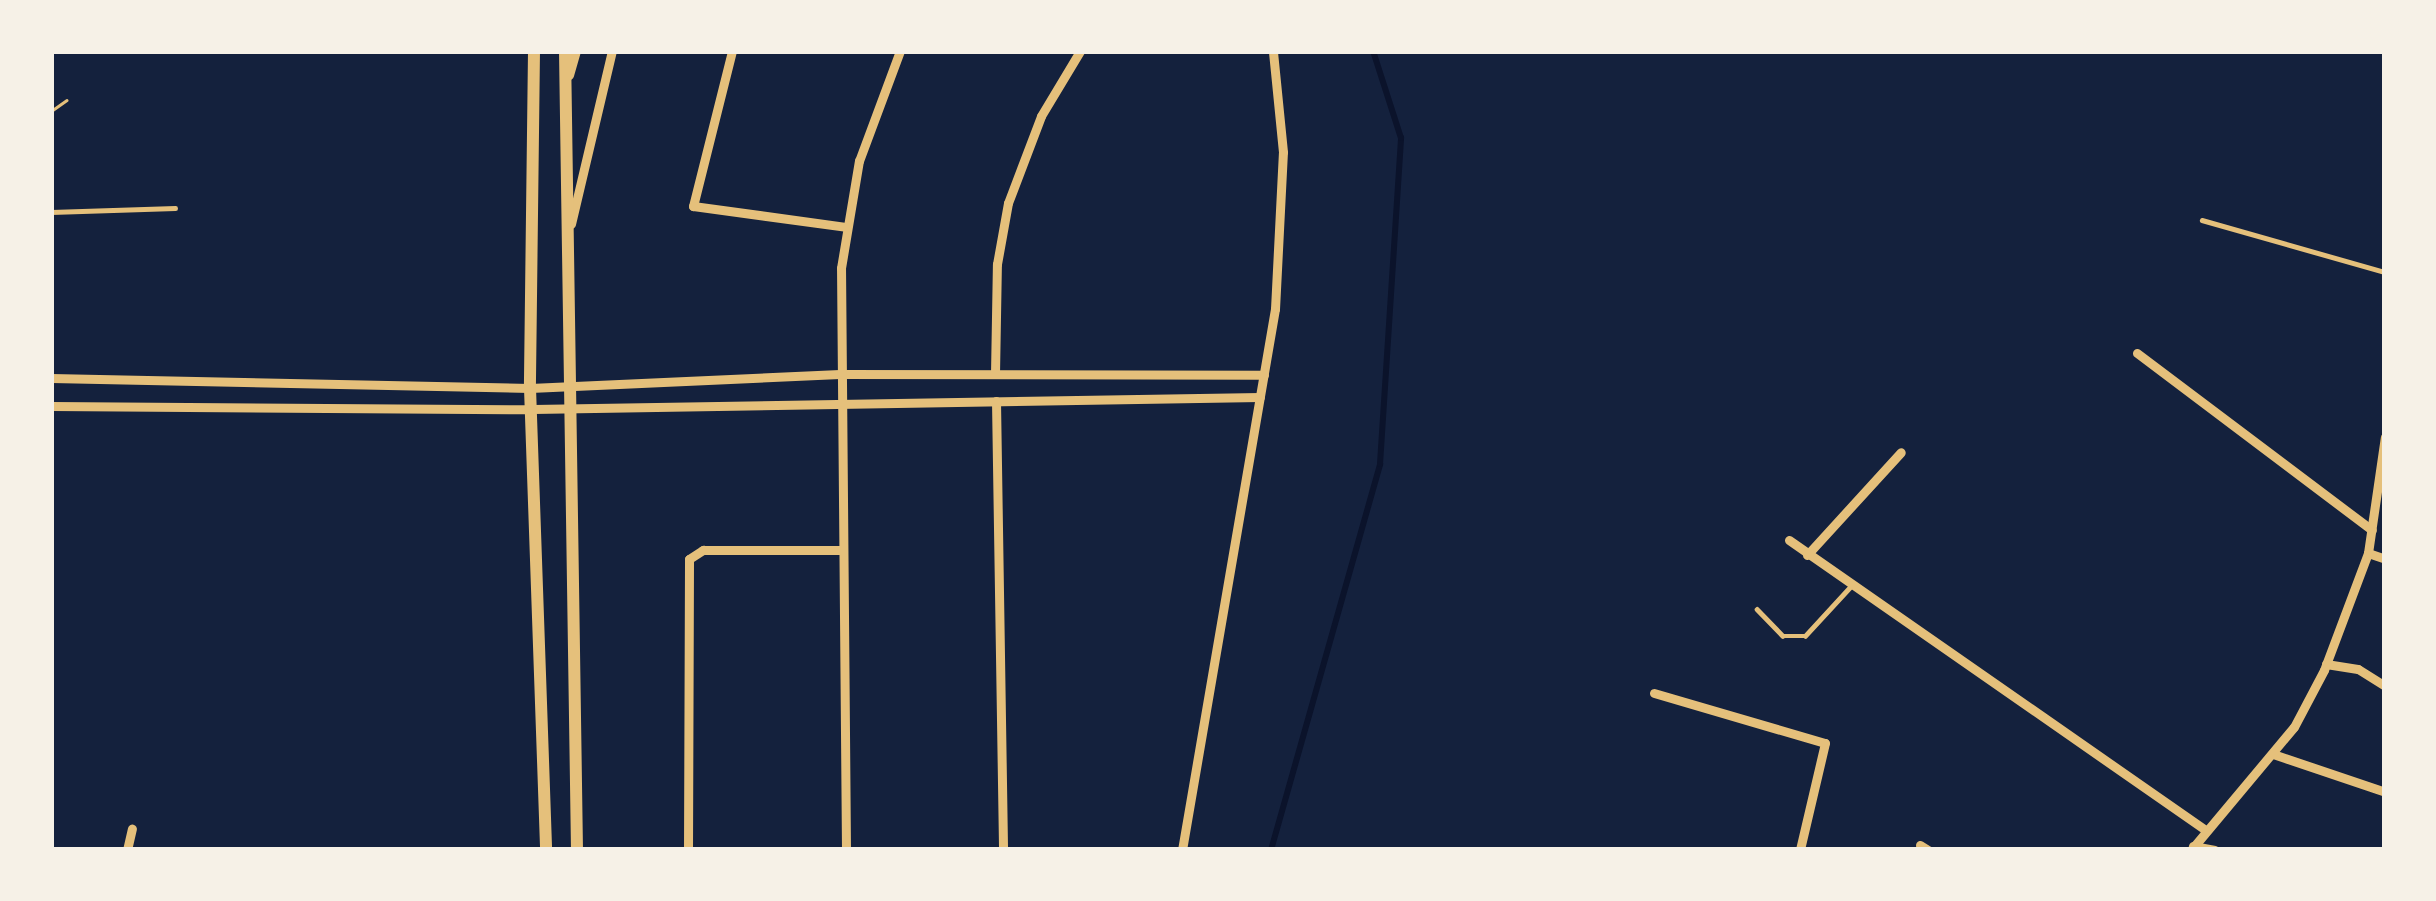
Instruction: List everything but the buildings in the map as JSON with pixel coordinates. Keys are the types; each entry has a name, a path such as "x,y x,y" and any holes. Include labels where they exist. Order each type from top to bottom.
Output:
{"street":[{"path":"534,51 530,388 546,850"},
{"path":"565,51 578,850"},
{"path":"566,89 576,51"},
{"path":"565,253 612,51"},
{"path":"732,51 693,206 846,227"},
{"path":"846,850 840,374 846,227 869,126 900,51"},
{"path":"995,374 995,295 1008,203 1041,116 1080,51"},
{"path":"1182,850 1264,375 1283,204 1273,51"},
{"path":"2137,353 2372,530"},
{"path":"51,378 530,388 840,374 1264,375"},
{"path":"51,406 533,409 1260,397"},
{"path":"995,401 1003,850"},
{"path":"2215,850 2192,848 2273,754 2326,664 2368,553 2385,437"},
{"path":"1808,555 1901,452"},
{"path":"1789,540 1850,587 2204,829"},
{"path":"688,850 688,559 703,550 842,550"},
{"path":"2368,553 2385,559"},
{"path":"2326,664 2358,669 2385,686"},
{"path":"1654,693 1825,743 1800,850"},
{"path":"2273,754 2385,792"},
{"path":"127,850 132,829"}],"lane":[{"path":"51,212 175,208"},
{"path":"2202,220 2385,272"},
{"path":"1757,609 1784,636 1804,636 1850,587"}],"path":[{"path":"51,111 67,100"}],"waterway":[{"path":"1271,850 1380,464 1401,138 1373,51"}]}
